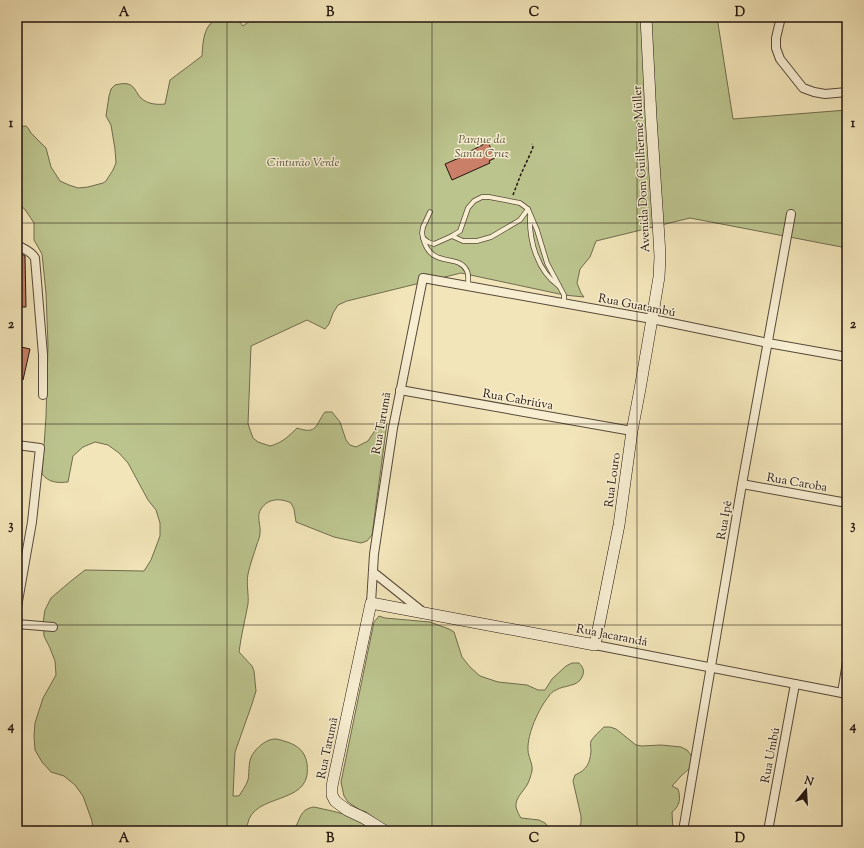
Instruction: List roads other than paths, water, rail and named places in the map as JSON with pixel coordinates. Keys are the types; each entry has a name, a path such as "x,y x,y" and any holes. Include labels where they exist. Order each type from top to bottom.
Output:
{"street":[{"name":"Avenida Dom Guilherme Müller","path":"646,17 660,257 659,277 652,320"},
{"path":"781,17 776,38 776,48 780,59 804,88 824,94 847,92"},
{"name":"Rua Ipê","path":"683,831 742,484 791,214"},
{"path":"17,245 28,250 35,258 43,355 43,395"},
{"name":"Rua Guatambú","path":"423,278 847,357"},
{"name":"Rua Tarumã","path":"385,831 364,818 347,810 335,801 332,795 332,786 371,603 375,547 393,428 423,278"},
{"name":"Rua Louro","path":"595,645 618,525 632,431 652,320"},
{"name":"Rua Cabriúva","path":"400,390 632,431"},
{"path":"17,445 40,448 32,522 17,607"},
{"name":"Rua Caroba","path":"742,484 847,503"},
{"path":"373,572 423,613"},
{"name":"Rua Jacarandá","path":"371,603 711,667 844,694"},
{"path":"17,624 53,627"},
{"path":"844,694 847,662"},
{"name":"Rua Umbú","path":"768,831 795,684"}],"lane":[{"path":"423,238 434,244 460,231 468,208 474,201 482,197 489,196 520,203 528,209 537,230 547,262 564,295 564,304"},
{"path":"452,236 459,240 477,241 491,236 520,220 528,209"},
{"path":"430,212 423,227 422,233 425,246 432,255 437,258 457,262 462,265 467,270 468,286"},
{"path":"530,214 531,235 535,251 543,268 554,283 560,288"}],"park label":[{"name":"Parque da Santa Cruz","path":"482,146"},
{"name":"Cinturão Verde","path":"303,162"}]}
